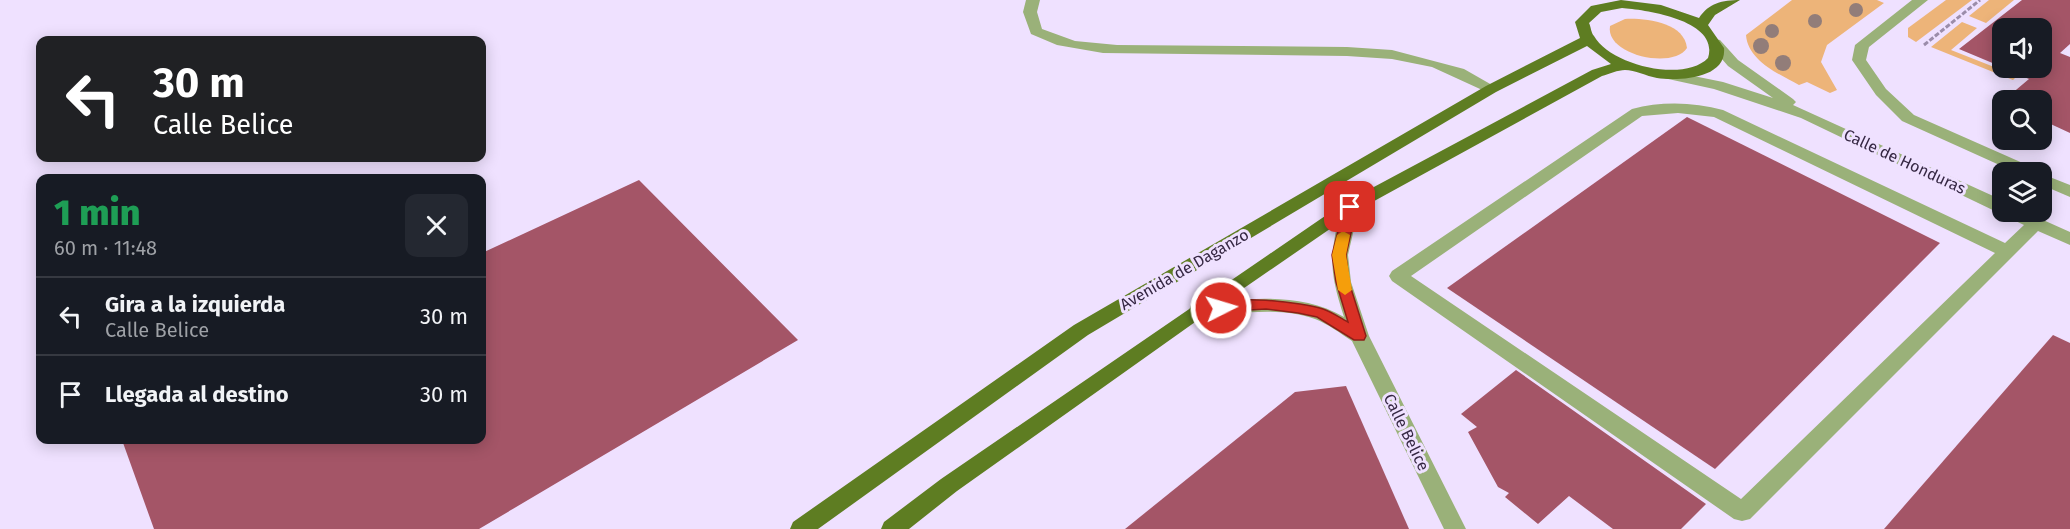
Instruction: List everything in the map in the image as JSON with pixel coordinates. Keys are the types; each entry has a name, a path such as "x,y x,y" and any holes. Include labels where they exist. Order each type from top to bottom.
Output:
{"main road":[{"path":"1700,26 1710,12 1733,0"},
{"path":"1644,2 1673,12 1700,26 1715,43 1718,52 1709,66 1698,71 1664,74 1626,65 1609,58 1587,40 1582,22 1587,15 1607,3 1644,2"},
{"name":"Avenida de Daganzo","path":"801,529 1081,330 1491,89 1587,40"},
{"path":"892,529 949,485 1198,310 1350,207 1597,73 1626,65"}],"street":[{"path":"1033,0 1030,12 1035,31 1053,41 1094,48 1198,53 1347,51 1390,54 1426,61 1460,72 1491,89"},
{"path":"1922,0 1862,45 1859,60 1881,92 1908,118 2006,162"},
{"name":"Calle de Honduras","path":"1715,43 1733,63 1807,115"},
{"name":"Calle de Honduras","path":"1664,74 1718,86 1807,115 1992,202"},
{"path":"2007,251 1718,113 1691,108 1663,107 1638,112 1398,276 1742,512 2036,223 2070,239"},
{"path":"2052,184 2070,192"},
{"name":"Calle Belice","path":"1350,207 1339,255 1342,282 1359,336 1455,529"},
{"path":"1198,310 1266,304 1298,308 1321,313 1359,336"}],"path":[{"path":"1924,45 1980,0"}],"shaded area":[{"path":"1792,0 1877,0 1884,3 1827,45 1821,62 1837,90 1830,93 1807,82 1799,85 1766,66 1752,52 1748,44 1746,35"},
{"path":"1946,0 1972,0 1916,42 1908,37 1908,28"},
{"path":"1989,0 2014,0 1986,23 1969,16"},
{"path":"1625,19 1643,19 1671,27 1679,32 1687,48 1679,55 1668,58 1641,56 1628,52 1611,36 1610,26"},
{"path":"1962,22 1977,28 1951,50 1992,66 1992,72 1931,47"}],"building":[{"path":"2022,0 2070,0 2070,44 2060,53 2070,57 2070,133 2052,125 2052,90 2016,90 2029,79 2027,78 2052,78 2052,18 1999,18"},
{"path":"1992,23 1992,63 1959,49"},
{"path":"1687,117 1940,243 1715,469 1447,288"},
{"path":"639,180 798,340 479,529 154,529 123,444 486,444 486,251"},
{"path":"2053,335 2070,343 2070,529 1884,529"},
{"path":"1516,370 1706,504 1681,529 1613,529 1569,496 1538,524 1505,497 1509,493 1498,487 1468,432 1477,427 1461,414"},
{"path":"1346,386 1409,529 1125,529 1295,392"}],"slow traffic":[{"path":"1343,235 1339,255 1345,290"}],"route":[{"path":"1221,308 1266,304 1298,308 1321,313 1359,336 1342,282 1339,255 1350,207"}]}
